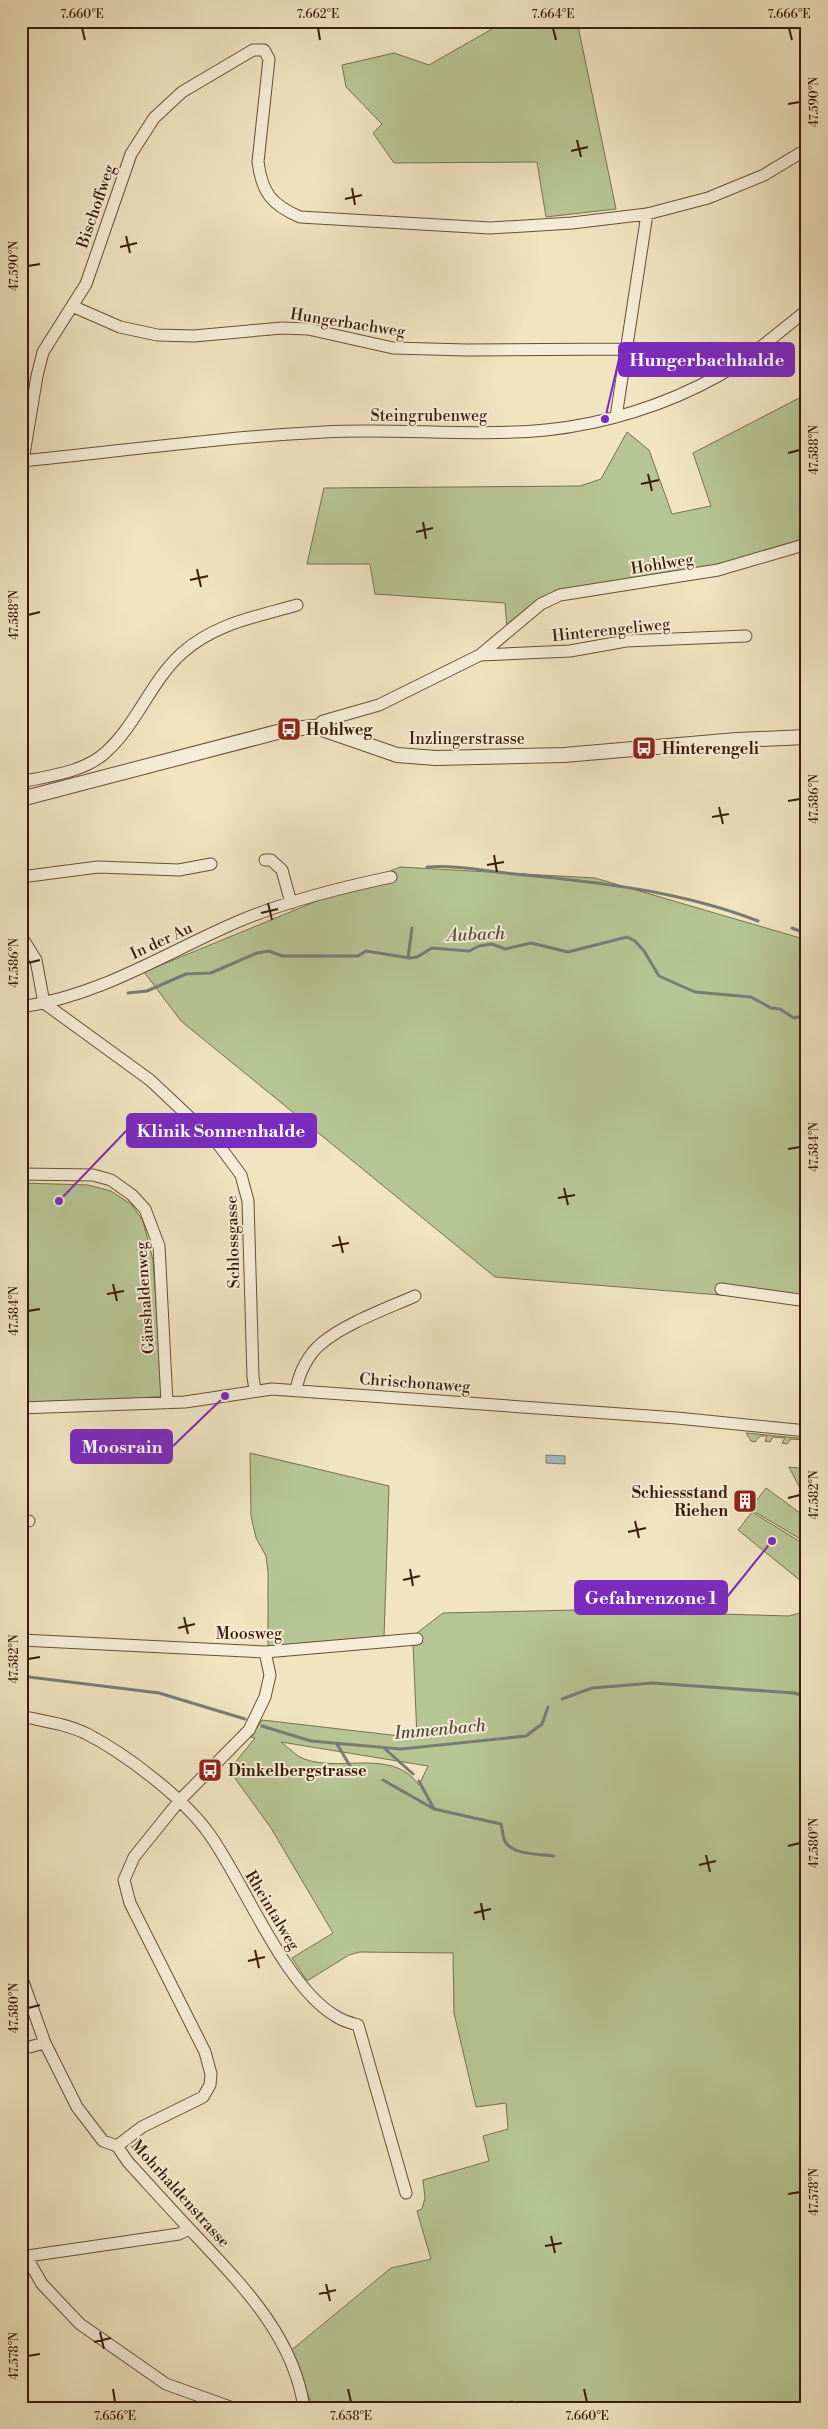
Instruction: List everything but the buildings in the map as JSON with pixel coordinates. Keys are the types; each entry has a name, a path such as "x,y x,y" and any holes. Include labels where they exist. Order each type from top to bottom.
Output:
{"street":[{"name":"Bischoffweg","path":"22,465 37,376 43,352 86,284 131,154 154,118 182,92 258,48 268,54 268,80 258,162 260,178 266,193 281,209 300,217 490,228 572,223 647,214"},
{"path":"616,417 647,214 716,195 764,175 807,149"},
{"name":"Hungerbachweg","path":"72,306 120,327 158,335 194,336 282,328 308,329 393,348 467,350 625,349"},
{"name":"Steingrubenweg","path":"22,465 264,434 332,431 544,430 616,417 664,400 717,376 752,354 807,310"},
{"name":"Hohlweg","path":"316,727 323,721 386,702 480,655 541,604 560,595 718,570 807,544"},
{"path":"21,782 80,767 106,753 124,731 171,664 211,632 236,621 297,605"},
{"name":"Hinterengeliweg","path":"480,655 570,651 626,642 746,636"},
{"name":"Inzlingerstrasse","path":"21,799 289,729 316,727 380,751 404,757 428,758 564,755 737,740 807,737"},
{"path":"265,860 271,860 282,870 291,903"},
{"path":"21,876 98,867 179,870 211,864"},
{"name":"In der Au","path":"21,1006 44,1004 102,986 238,922 291,903 328,891 391,877"},
{"path":"21,936 36,960 44,1004"},
{"name":"Schlossgasse","path":"44,1004 150,1080 218,1144 242,1175 248,1201 252,1377 255,1390"},
{"name":"Gänshaldenweg","path":"21,1174 93,1175 110,1180 132,1195 145,1209 159,1246 167,1403"},
{"path":"722,1288 807,1301"},
{"path":"296,1390 299,1375 321,1343 362,1319 415,1296"},
{"name":"Chrischonaweg","path":"21,1408 167,1403 201,1400 255,1390 296,1390 676,1418 807,1430"},
{"name":"Moosweg","path":"21,1640 266,1652 417,1639"},
{"path":"117,2146 136,2131 202,2097 210,2085 210,2065 205,2052 130,1903 124,1880 134,1857 180,1800 249,1730 265,1697 270,1675 266,1652"},
{"name":"Rheintalweg","path":"21,1716 86,1734 112,1748 180,1800 209,1834 301,1985 322,2007 338,2018 358,2025 406,2193"},
{"name":"Mohrhaldenstrasse","path":"21,1976 45,2044 77,2107 103,2142 117,2146 128,2162 231,2272 266,2317 288,2353 304,2408"},
{"path":"21,2049 45,2044"},
{"path":"190,2229 179,2234 24,2257 42,2284 80,2324 166,2384 233,2408"}],"green space":[{"path":"506,21 577,21 616,209 546,217 537,162 394,163 373,133 382,124 346,87 342,65 394,53 429,65"},
{"path":"807,394 807,544 743,562 565,592 507,628 505,603 375,594 370,564 307,564 324,488 580,486 601,479 627,432 649,450 672,514 711,506 693,453"},
{"path":"400,867 595,878 807,940 807,1302 495,1277 181,1021 144,972"},
{"path":"21,1183 88,1185 111,1191 132,1205 143,1221 153,1260 163,1399 21,1402"},
{"path":"746,1433 807,1440 791,1439 787,1444 782,1443 785,1438 773,1437 770,1442 765,1441 767,1436 760,1436 755,1442 751,1441"},
{"path":"250,1453 389,1486 384,1638 268,1646 268,1572 266,1556 256,1538 251,1516"},
{"path":"789,1467 807,1469 807,1496 803,1494"},
{"path":"766,1488 807,1518 807,1543 750,1509"},
{"path":"752,1512 807,1546 807,1586 738,1530"},
{"path":"578,1610 789,1616 807,1611 807,2408 515,2408 513,2401 486,2404 485,2408 314,2408 288,2353 391,2268 431,2259 417,2211 422,2209 425,2198 423,2180 489,2161 483,2136 508,2129 506,2103 476,2107 454,2013 453,1953 360,1952 349,1955 307,1981 292,1958 333,1933 271,1828 229,1770 255,1738 251,1737 262,1720 417,1738 413,1643 417,1633 443,1613","holes":["281,1742 428,1766 419,1785 407,1773 393,1766 312,1761 298,1756"]}],"water":[{"path":"546,1455 565,1456 565,1464 546,1463"}],"waterway":[{"name":"Aubach","path":"427,867 471,869 608,884 699,902 758,921"},
{"path":"408,958 412,928"},
{"name":"Aubach","path":"792,928 807,934"},
{"name":"Aubach","path":"128,993 147,991 186,974 211,973 257,953 269,951 282,956 358,956 366,951 410,958 417,957 432,948 469,951 479,946 492,944 505,949 531,943 568,952 627,937 635,941 644,951 659,976 695,992 751,997 771,1008 780,1009 794,1018 807,1015"},
{"name":"Immenbach","path":"21,1676 159,1693 245,1719"},
{"name":"Immenbach","path":"562,1699 592,1688 653,1683 794,1693 807,1697"},
{"name":"Immenbach","path":"262,1726 311,1741 401,1749 526,1736 542,1724 548,1707"},
{"path":"337,1744 353,1771"},
{"path":"384,1748 413,1774"},
{"path":"383,1780 434,1809 501,1824 506,1843 515,1850 554,1856"},
{"path":"419,1781 434,1809"}],"place":[{"name":"Hungerbachhalde","path":"605,419"},
{"name":"Hohlweg","path":"289,729"},
{"name":"Hinterengeli","path":"644,748"},
{"name":"Klinik Sonnenhalde","path":"59,1201"},
{"name":"Moosrain","path":"225,1396"},
{"name":"Schiessstand Riehen","path":"745,1501"},
{"name":"Gefahrenzone 1","path":"772,1541"},
{"name":"Dinkelbergstrasse","path":"210,1770"}]}
